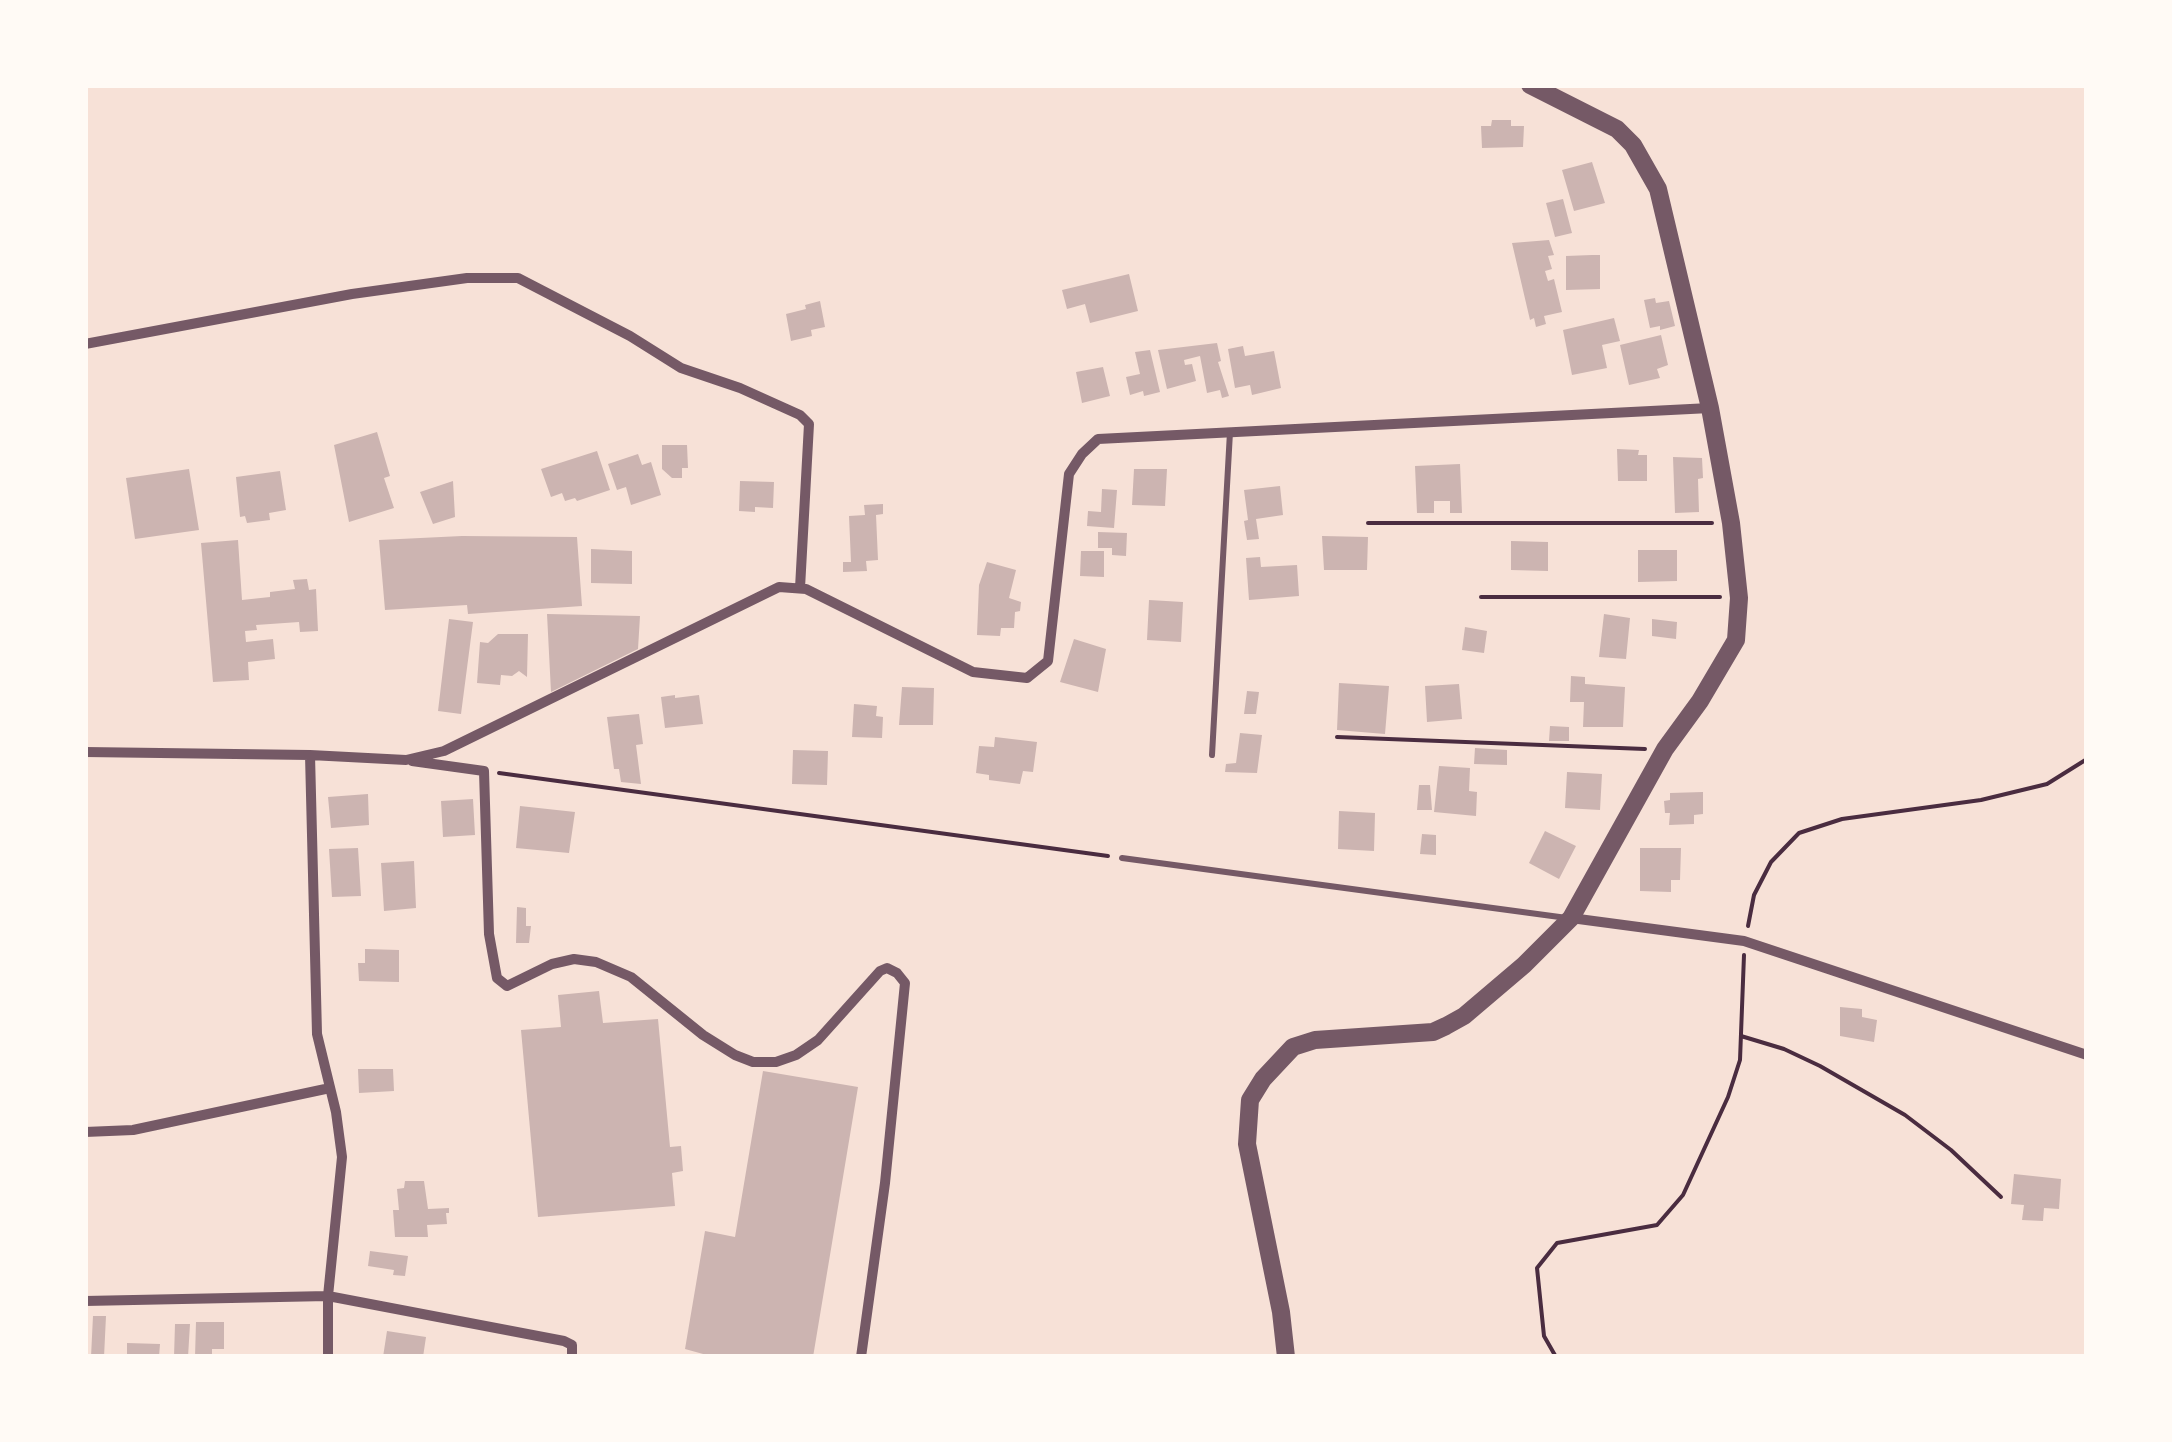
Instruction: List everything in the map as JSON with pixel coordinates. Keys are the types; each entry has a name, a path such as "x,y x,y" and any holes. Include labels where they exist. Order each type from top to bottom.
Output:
{"street":[{"path":"1286,1357 1281,1312 1247,1144 1250,1100 1263,1079 1293,1047 1315,1040 1432,1032 1446,1026 1464,1016 1524,965 1571,918 1665,749 1700,702 1736,640 1739,598 1732,523 1666,212 1647,166 1617,129 1530,85"},
{"path":"85,344 352,294 467,278 518,278 630,336 682,368 740,388 800,415 809,424 800,588"},
{"path":"406,760 444,752 778,587 800,588 973,672 1027,678 1048,661 1068,474 1098,438 1710,408"},
{"path":"85,752 310,755 406,760 484,771 490,934 497,978 502,983 514,984 552,964 574,959 596,962 631,977 704,1035 753,1062 776,1062 796,1055 818,1040 880,970 887,968 898,973 905,982 885,1183 861,1357"},
{"path":"310,755 317,1034 342,1157 328,1296 328,1357"},
{"path":"1571,918 1744,941 2087,1055"},
{"path":"85,1132 133,1130 330,1088"},
{"path":"85,1301 328,1296 564,1341 572,1345 572,1357"}],"lane":[{"path":"1212,755 1230,431"},
{"path":"1122,858 1571,918"}],"path":[{"path":"1368,522 1732,523"},
{"path":"1481,597 1739,598"},
{"path":"1337,737 1665,749"},
{"path":"1556,1357 1544,1336 1536,1268 1558,1243 1657,1225 1683,1195 1728,1097 1740,1060 1744,941 1754,894 1771,862 1799,833 1842,819 1982,800 2047,784 2087,758"},
{"path":"484,771 1122,858"},
{"path":"1741,1036 1784,1049 1820,1066 1905,1115 1951,1150 2001,1197"}],"building":[{"path":"1492,120 1511,120 1511,126 1524,126 1523,147 1482,148 1481,126 1491,126"},
{"path":"1592,162 1605,203 1574,211 1562,170"},
{"path":"1563,199 1572,233 1555,237 1546,203"},
{"path":"1549,240 1554,255 1548,256 1552,269 1545,271 1548,281 1554,279 1562,312 1544,316 1546,324 1536,327 1534,318 1530,320 1512,243"},
{"path":"1600,255 1600,289 1566,290 1566,256"},
{"path":"1129,274 1138,311 1090,323 1085,304 1067,309 1062,290"},
{"path":"1655,298 1656,303 1669,301 1675,326 1650,328 1644,300"},
{"path":"820,301 825,327 811,330 812,336 791,341 786,314"},
{"path":"1614,318 1620,341 1602,345 1607,368 1572,375 1563,330"},
{"path":"1661,335 1668,365 1657,369 1660,378 1629,385 1620,345"},
{"path":"1217,343 1221,361 1218,362 1229,396 1222,398 1220,390 1207,393 1200,356 1184,360 1185,365 1192,364 1196,381 1167,389 1158,350"},
{"path":"1243,346 1245,356 1274,351 1281,388 1252,395 1250,385 1235,388 1228,349"},
{"path":"1150,350 1160,392 1130,395 1126,377 1140,374 1135,352"},
{"path":"1103,367 1110,396 1082,403 1076,372"},
{"path":"377,432 390,476 384,478 394,508 349,522 334,445"},
{"path":"662,445 687,445 688,468 682,468 682,478 672,478 662,469"},
{"path":"1617,449 1639,450 1638,455 1647,455 1647,481 1618,481"},
{"path":"597,451 610,490 577,501 565,501 562,493 551,497 541,469"},
{"path":"638,454 642,465 651,462 661,495 631,505 626,487 617,490 608,464"},
{"path":"1673,457 1702,458 1699,512 1675,513"},
{"path":"1460,464 1462,513 1450,513 1450,501 1434,501 1434,513 1417,513 1415,466"},
{"path":"189,469 199,530 135,539 126,478"},
{"path":"1134,469 1167,469 1165,506 1132,505"},
{"path":"280,471 286,510 269,513 270,520 247,523 245,516 240,517 236,477"},
{"path":"453,481 455,517 433,524 420,492"},
{"path":"740,481 774,482 773,508 739,511"},
{"path":"1280,486 1283,515 1256,519 1259,539 1247,540 1244,490"},
{"path":"1102,489 1117,490 1114,528 1087,526 1088,511 1101,512"},
{"path":"883,504 883,514 876,515 878,560 866,561 867,571 843,572 843,562 851,562 849,516 865,515 864,505"},
{"path":"1098,532 1127,533 1126,556 1112,555 1112,548 1098,548"},
{"path":"1322,536 1368,537 1367,570 1324,570"},
{"path":"577,537 582,606 468,614 467,605 385,610 379,540"},
{"path":"238,540 242,600 295,589 293,580 307,579 309,590 316,589 318,631 300,632 299,622 256,625 257,630 245,631 246,642 273,639 275,659 248,662 249,680 213,682 201,543"},
{"path":"1511,541 1548,542 1548,571 1511,570"},
{"path":"591,549 632,551 632,584 591,583"},
{"path":"1638,550 1677,550 1677,581 1638,582"},
{"path":"1081,551 1104,551 1104,577 1080,576"},
{"path":"1260,557 1261,567 1297,565 1299,596 1249,600 1246,558"},
{"path":"987,562 1016,570 1009,598 1021,602 1020,611 1015,612 1014,628 1001,628 1000,636 977,635 979,585"},
{"path":"1149,600 1183,602 1181,642 1147,640"},
{"path":"547,614 640,616 638,649 551,692"},
{"path":"1604,614 1630,618 1626,659 1599,657"},
{"path":"449,619 473,622 461,714 438,711"},
{"path":"1652,619 1677,622 1676,639 1652,636"},
{"path":"1465,627 1487,631 1484,653 1462,650"},
{"path":"498,634 528,634 527,677 519,671 512,676 501,675 500,685 477,683 480,642 488,643"},
{"path":"1074,639 1106,649 1098,692 1060,682"},
{"path":"1571,676 1585,677 1585,684 1625,687 1623,727 1583,727 1584,702 1570,702"},
{"path":"1339,683 1389,686 1385,734 1337,730"},
{"path":"1459,684 1462,719 1427,722 1425,686"},
{"path":"902,687 934,688 933,725 899,725"},
{"path":"1247,691 1259,692 1256,714 1244,714"},
{"path":"699,695 703,724 665,728 661,697"},
{"path":"854,704 877,706 876,716 883,717 882,738 852,737"},
{"path":"639,714 643,744 636,745 641,784 621,782 619,769 614,769 607,717"},
{"path":"1550,726 1569,727 1569,741 1549,741"},
{"path":"1240,733 1262,735 1257,773 1225,772 1226,764 1236,763"},
{"path":"995,737 1037,742 1033,772 1023,771 1020,784 989,780 989,775 976,773 979,746 994,747"},
{"path":"1475,748 1507,750 1507,765 1474,764"},
{"path":"793,750 828,751 827,785 792,784"},
{"path":"1439,766 1470,768 1469,791 1477,792 1476,816 1434,812"},
{"path":"1567,772 1602,774 1600,810 1565,808"},
{"path":"1419,785 1430,785 1432,810 1417,810"},
{"path":"1703,792 1703,814 1694,815 1694,824 1669,825 1670,813 1665,813 1664,801 1670,800 1670,793"},
{"path":"368,794 369,825 331,828 328,797"},
{"path":"473,799 475,835 443,837 441,801"},
{"path":"520,806 575,812 569,853 516,848"},
{"path":"1339,811 1375,813 1374,851 1338,849"},
{"path":"1545,831 1576,846 1559,879 1529,863"},
{"path":"1422,834 1436,835 1436,855 1420,854"},
{"path":"358,848 361,896 332,897 329,849"},
{"path":"1640,848 1681,848 1680,880 1671,880 1671,892 1640,891"},
{"path":"414,861 416,908 384,911 381,863"},
{"path":"517,907 526,908 526,926 531,926 529,943 516,943"},
{"path":"365,949 399,950 399,982 359,981 358,963 365,963"},
{"path":"599,991 603,1023 658,1019 670,1147 681,1146 683,1171 672,1173 675,1206 538,1217 521,1030 561,1027 558,995"},
{"path":"1840,1007 1862,1009 1862,1017 1877,1020 1874,1042 1840,1036"},
{"path":"358,1069 393,1069 394,1091 359,1093"},
{"path":"763,1071 858,1087 813,1357 714,1357 685,1349 705,1231 735,1237"},
{"path":"2014,1174 2061,1179 2059,1209 2044,1208 2043,1221 2022,1220 2024,1205 2011,1204"},
{"path":"405,1181 424,1181 428,1209 449,1208 447,1224 427,1225 428,1237 395,1237 393,1210 399,1210 397,1189 404,1188"},
{"path":"370,1251 408,1256 405,1276 368,1266"},
{"path":"93,1316 106,1316 104,1357 91,1357"},
{"path":"196,1322 224,1322 224,1349 212,1349 212,1357 195,1357"},
{"path":"175,1324 190,1324 188,1357 174,1357"},
{"path":"387,1331 426,1337 423,1357 383,1357"},
{"path":"127,1343 160,1344 159,1357 127,1357"}]}
